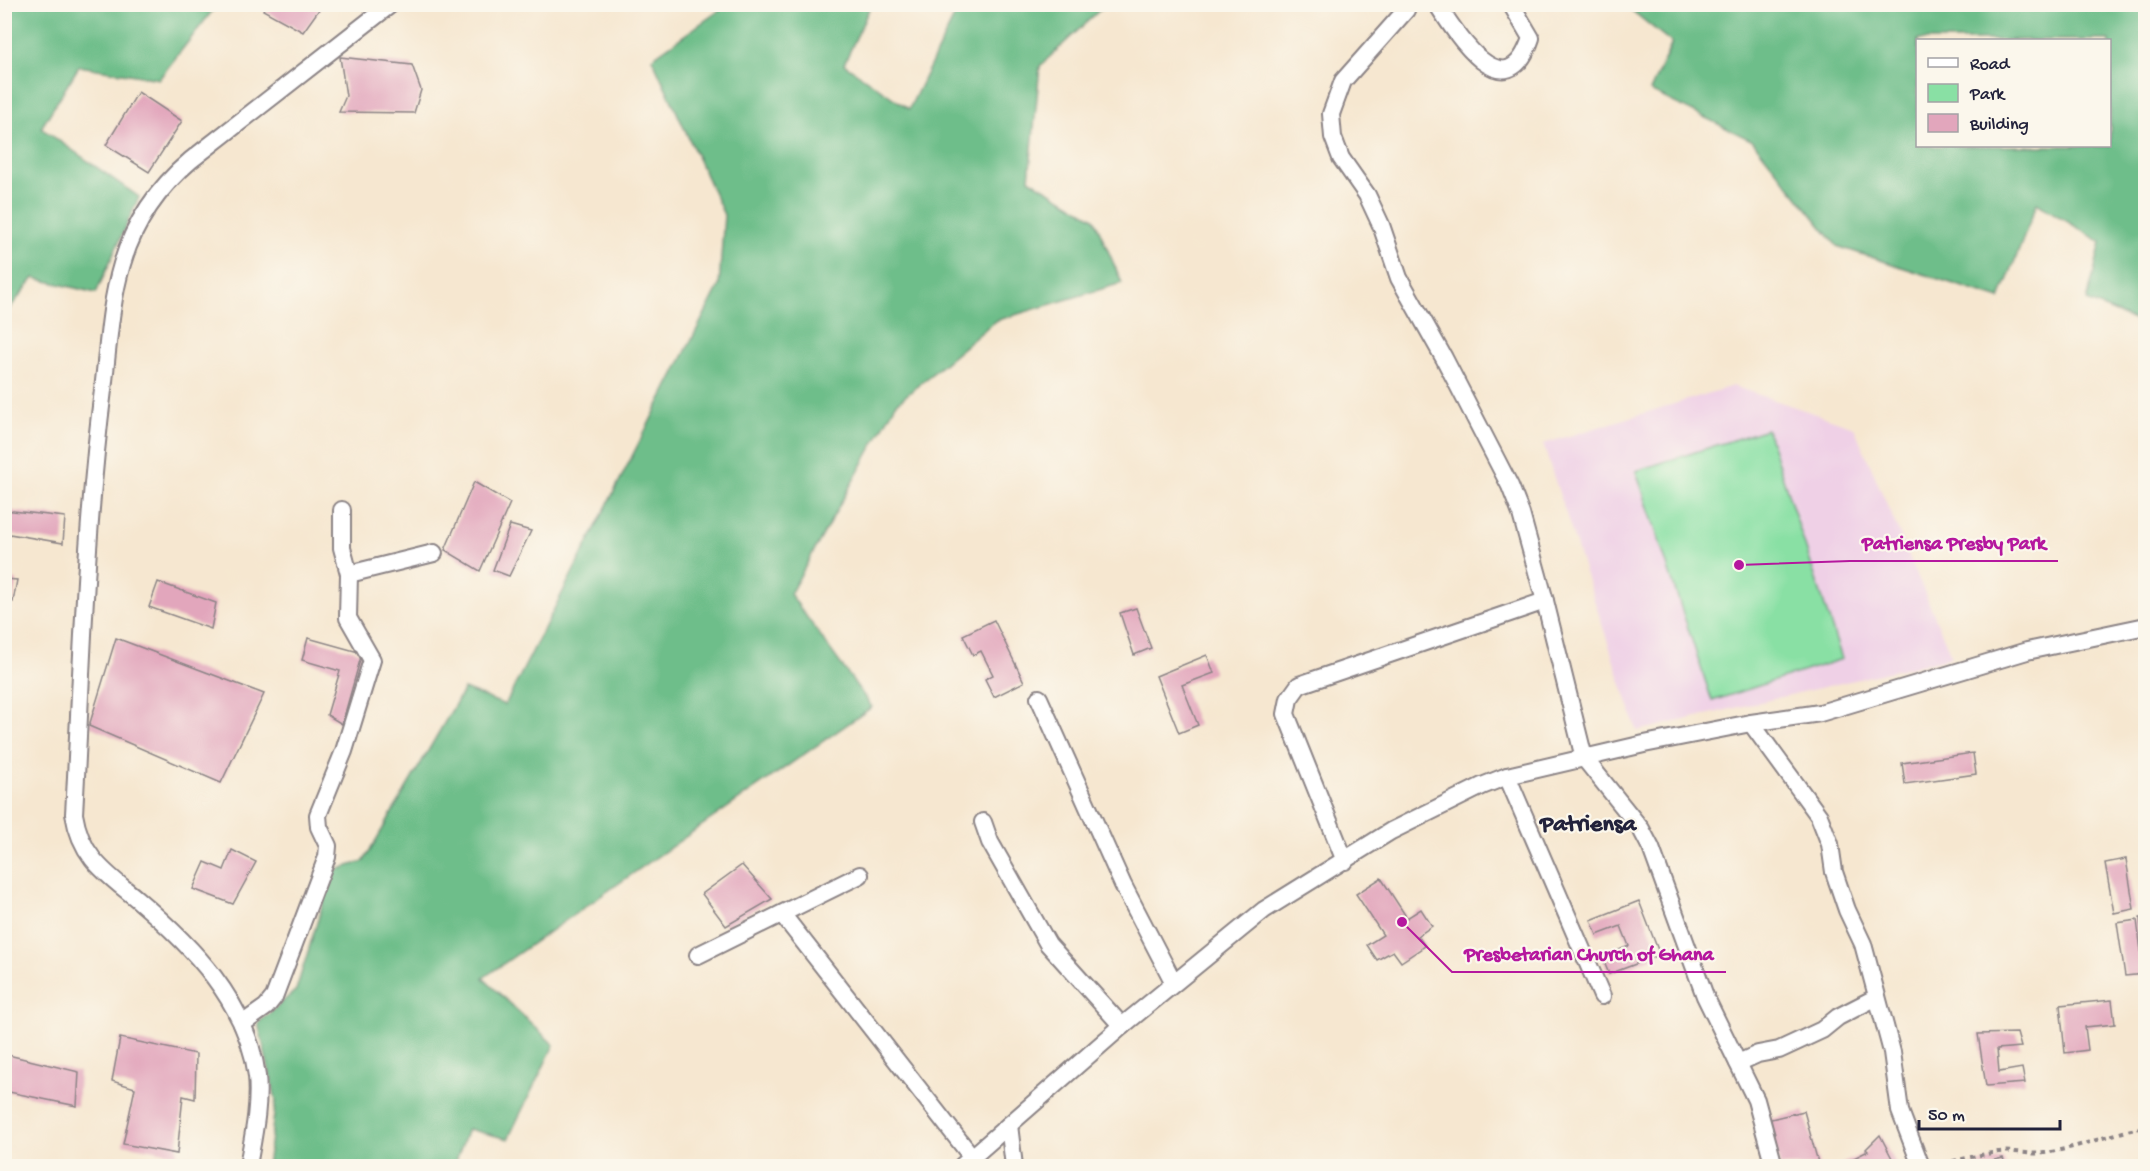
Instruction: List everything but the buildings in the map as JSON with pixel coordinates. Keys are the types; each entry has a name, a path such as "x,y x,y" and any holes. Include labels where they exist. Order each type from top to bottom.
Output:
{"street":[{"path":"248,1167 256,1118 257,1077 242,1024 221,987 195,953 180,936 95,864 77,831 74,814 95,448 115,293 132,238 144,214 172,177 302,71 391,4"},
{"path":"1408,4 1406,10 1343,81 1331,114 1333,137 1341,158 1366,195 1381,225 1399,278 1444,358 1510,486 1521,514 1545,601 1584,758 1641,829 1651,848 1705,996 1756,1100 1774,1167"},
{"path":"1437,4 1474,57 1495,68 1507,67 1518,61 1527,51 1531,38 1511,4"},
{"path":"242,1024 266,1007 279,985 328,852 319,827 318,815 344,750 372,660 348,618 349,574 342,548 342,510"},
{"path":"349,574 434,553"},
{"path":"1345,861 1286,714 1289,699 1299,685 1545,601"},
{"path":"782,914 967,1162 1122,1026 1264,910 1391,831 1482,786 1507,776 1584,758 1750,723 1820,713 2027,651 2145,626"},
{"path":"1039,698 1123,885 1174,983"},
{"path":"1750,723 1819,816 1830,844 1834,872 1863,944 1892,1052 1900,1111 1921,1167"},
{"path":"1507,776 1602,996"},
{"path":"983,822 990,842 1048,944 1122,1026"},
{"path":"698,955 860,875"},
{"path":"1738,1062 1787,1046 1877,997"},
{"path":"1009,1125 1014,1167"}],"path":[{"path":"1926,1167 2000,1152 2045,1153 2087,1145 2102,1136 2114,1136 2128,1130 2145,1127"}],"shaded area":[{"path":"1733,386 1854,427 1952,657 1637,731 1543,444"}],"green space":[{"path":"5,4 217,5 159,79 79,66 41,128 139,197 96,293 34,278 5,314"},
{"path":"727,5 871,5 844,64 909,109 960,5 1105,5 1040,66 1029,179 1094,218 1122,283 995,321 896,404 790,594 872,707 483,978 554,1045 508,1139 468,1129 454,1166 267,1166 276,1100 258,1023 296,990 333,871 364,861 464,689 505,705 719,286 724,215 652,58"},
{"path":"1625,5 2145,5 2145,325 2087,301 2101,242 2037,203 2000,299 1837,246 1753,141 1650,91 1672,43"},
{"path":"1767,429 1842,659 1712,701 1636,471"}],"place":[{"name":"Patriensa Presby Park","path":"1739,565"},
{"name":"Presbetarian Church of Ghana","path":"1402,922"}],"district":[{"name":"Patriensa","path":"1588,825"}]}
